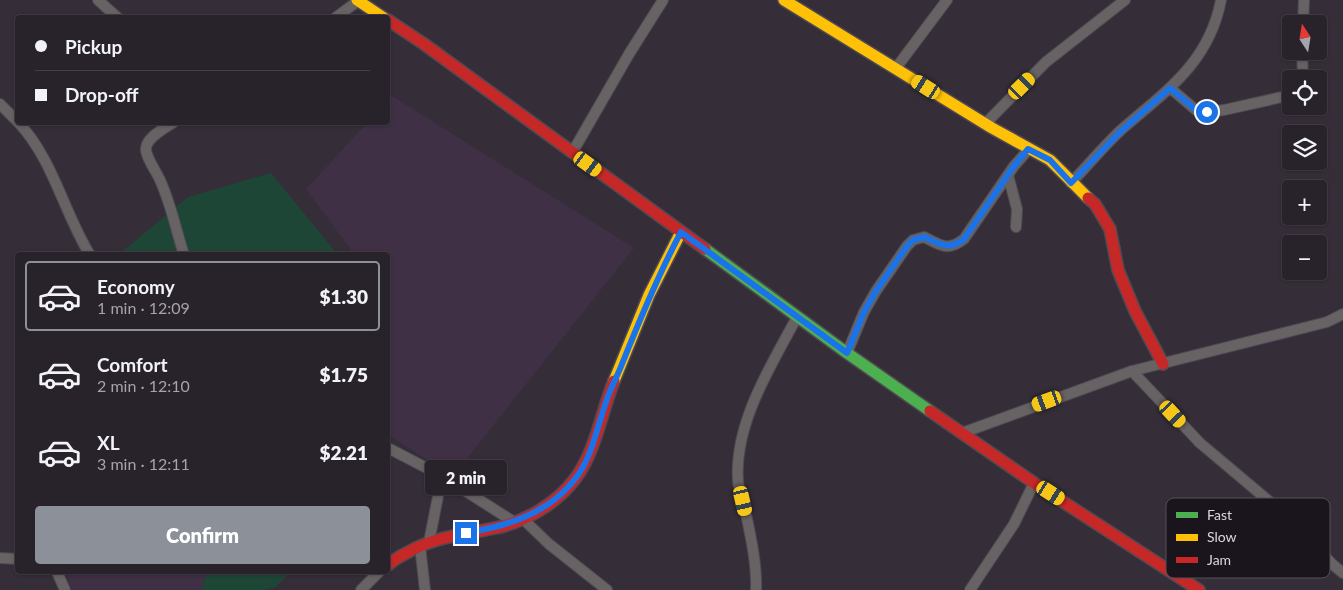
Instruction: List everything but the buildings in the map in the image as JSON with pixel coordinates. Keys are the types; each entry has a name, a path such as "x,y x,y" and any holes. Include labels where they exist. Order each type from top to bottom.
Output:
{"main road":[{"path":"358,0 380,15"},
{"path":"784,0 984,124 1050,160 1071,183 1095,204 1110,229 1118,270 1135,311 1163,364"},
{"path":"390,21 424,44 847,353 1034,483 1166,569"},
{"path":"390,563 424,544 450,536 496,528 519,521 553,502 576,479 593,445 606,402 649,295 681,232"},
{"path":"1180,578 1199,590"}],"street":[{"path":"98,0 115,15"},
{"path":"339,15 358,0"},
{"path":"572,153 629,54 663,0"},
{"path":"896,68 947,0"},
{"path":"984,124 1046,62 1125,0"},
{"path":"1071,183 1120,132 1170,88 1193,64 1206,45 1218,15 1221,0"},
{"path":"1303,15 1304,0"},
{"path":"1170,88 1196,110 1207,112 1282,97"},
{"path":"0,104 15,119"},
{"path":"21,125 43,159 89,252"},
{"path":"170,125 149,141 146,147 146,154 169,202 183,252"},
{"path":"847,353 864,312 907,246 913,240 924,237 943,246 953,246 964,239 1028,149"},
{"path":"1008,175 1017,209 1016,227"},
{"path":"962,433 1132,371 1327,322 1343,314"},
{"path":"756,590 752,548 738,482 738,452 754,400 797,317"},
{"path":"1132,371 1200,443 1265,498"},
{"path":"390,449 442,476 519,521 607,590"},
{"path":"425,590 424,544 442,476"},
{"path":"970,590 1014,524 1034,483"},
{"path":"0,558 15,559"},
{"path":"1330,562 1343,573"},
{"path":"58,574 66,590"},
{"path":"361,590 377,574"}],"shaded area":[{"path":"392,96 634,248 453,476 390,436 390,252 353,252 306,189 365,125 390,125 390,98"},
{"path":"66,574 207,574 201,590 72,590"}],"green space":[{"path":"271,173 336,252 122,252 188,197"},
{"path":"206,574 288,574 276,587 263,590 201,590"}],"traffic: fast":[{"path":"705,249 930,411"}],"traffic: slow":[{"path":"357,0 380,15"},
{"path":"784,0 992,128 1050,160 1088,198"},
{"path":"614,381 649,295 681,232"}],"traffic: jam":[{"path":"390,21 424,44 705,249"},
{"path":"1088,198 1095,204 1110,229 1118,270 1135,311 1163,364"},
{"path":"390,563 414,549 434,541 495,528 517,521 539,511 559,496 575,479 588,456 598,432 614,381"},
{"path":"930,411 1034,483 1166,569"},
{"path":"1180,578 1199,590"}],"route":[{"path":"466,533 496,528 523,519 553,502 576,479 593,445 606,402 649,295 681,232 847,353 864,312 907,246 913,240 924,237 943,246 953,246 964,239 1014,166 1028,149 1050,160 1071,183 1120,132 1170,88 1196,110 1207,112"}]}
